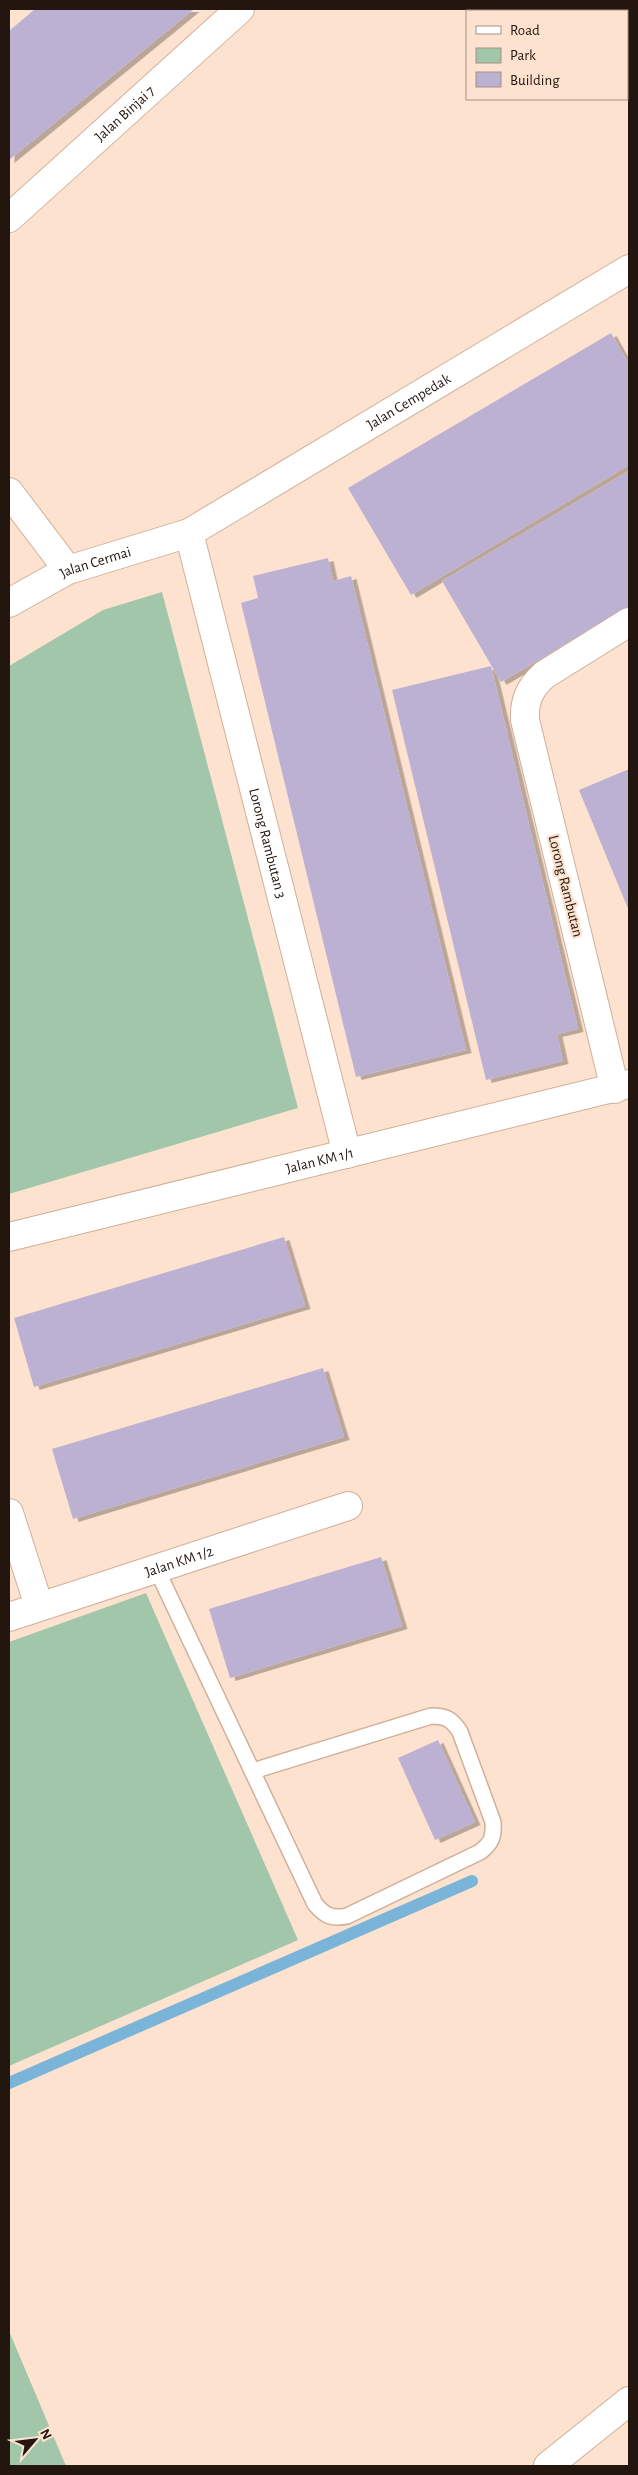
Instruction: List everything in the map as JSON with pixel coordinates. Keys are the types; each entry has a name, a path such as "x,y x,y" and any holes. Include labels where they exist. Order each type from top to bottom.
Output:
{"street":[{"name":"Jalan Binjai 7","path":"9,218 240,9"},
{"name":"Jalan Cempedak","path":"188,533 629,269"},
{"path":"9,492 68,570"},
{"name":"Jalan Cermai","path":"9,603 68,570 188,533"},
{"name":"Lorong Rambutan 3","path":"188,533 347,1154"},
{"name":"Lorong Rambutan","path":"622,1087 524,707 528,695 544,674 629,622"},
{"name":"Jalan KM 1/1","path":"9,1237 622,1087"},
{"name":"Jalan KM 1/2","path":"9,1617 348,1506"},
{"path":"9,1513 39,1606"},
{"path":"548,2466 629,2401"}],"lane":[{"path":"156,1568 315,1904 324,1914 335,1918 347,1916 480,1852 490,1844 494,1834 493,1822 460,1732 453,1722 443,1716 431,1716 253,1771"}],"green space":[{"path":"162,592 298,1108 9,1194 9,666 103,610"},
{"path":"146,1593 298,1940 9,2066 9,1642"},
{"path":"9,2331 66,2466 9,2466"}],"building":[{"path":"35,9 194,9 9,160 9,31"},
{"path":"611,333 629,365 629,465 411,595 348,488"},
{"path":"629,471 629,607 501,682 442,581"},
{"path":"328,558 333,581 351,576 466,1050 356,1077 241,603 258,598 253,576"},
{"path":"491,666 578,1029 557,1034 563,1061 486,1080 392,690"},
{"path":"629,769 629,911 579,790"},
{"path":"284,1237 305,1306 34,1387 14,1318"},
{"path":"323,1368 344,1437 73,1519 52,1449"},
{"path":"381,1557 402,1626 230,1678 209,1609"},
{"path":"438,1740 475,1822 435,1840 398,1758"}],"waterway":[{"path":"9,2083 472,1881"}]}
